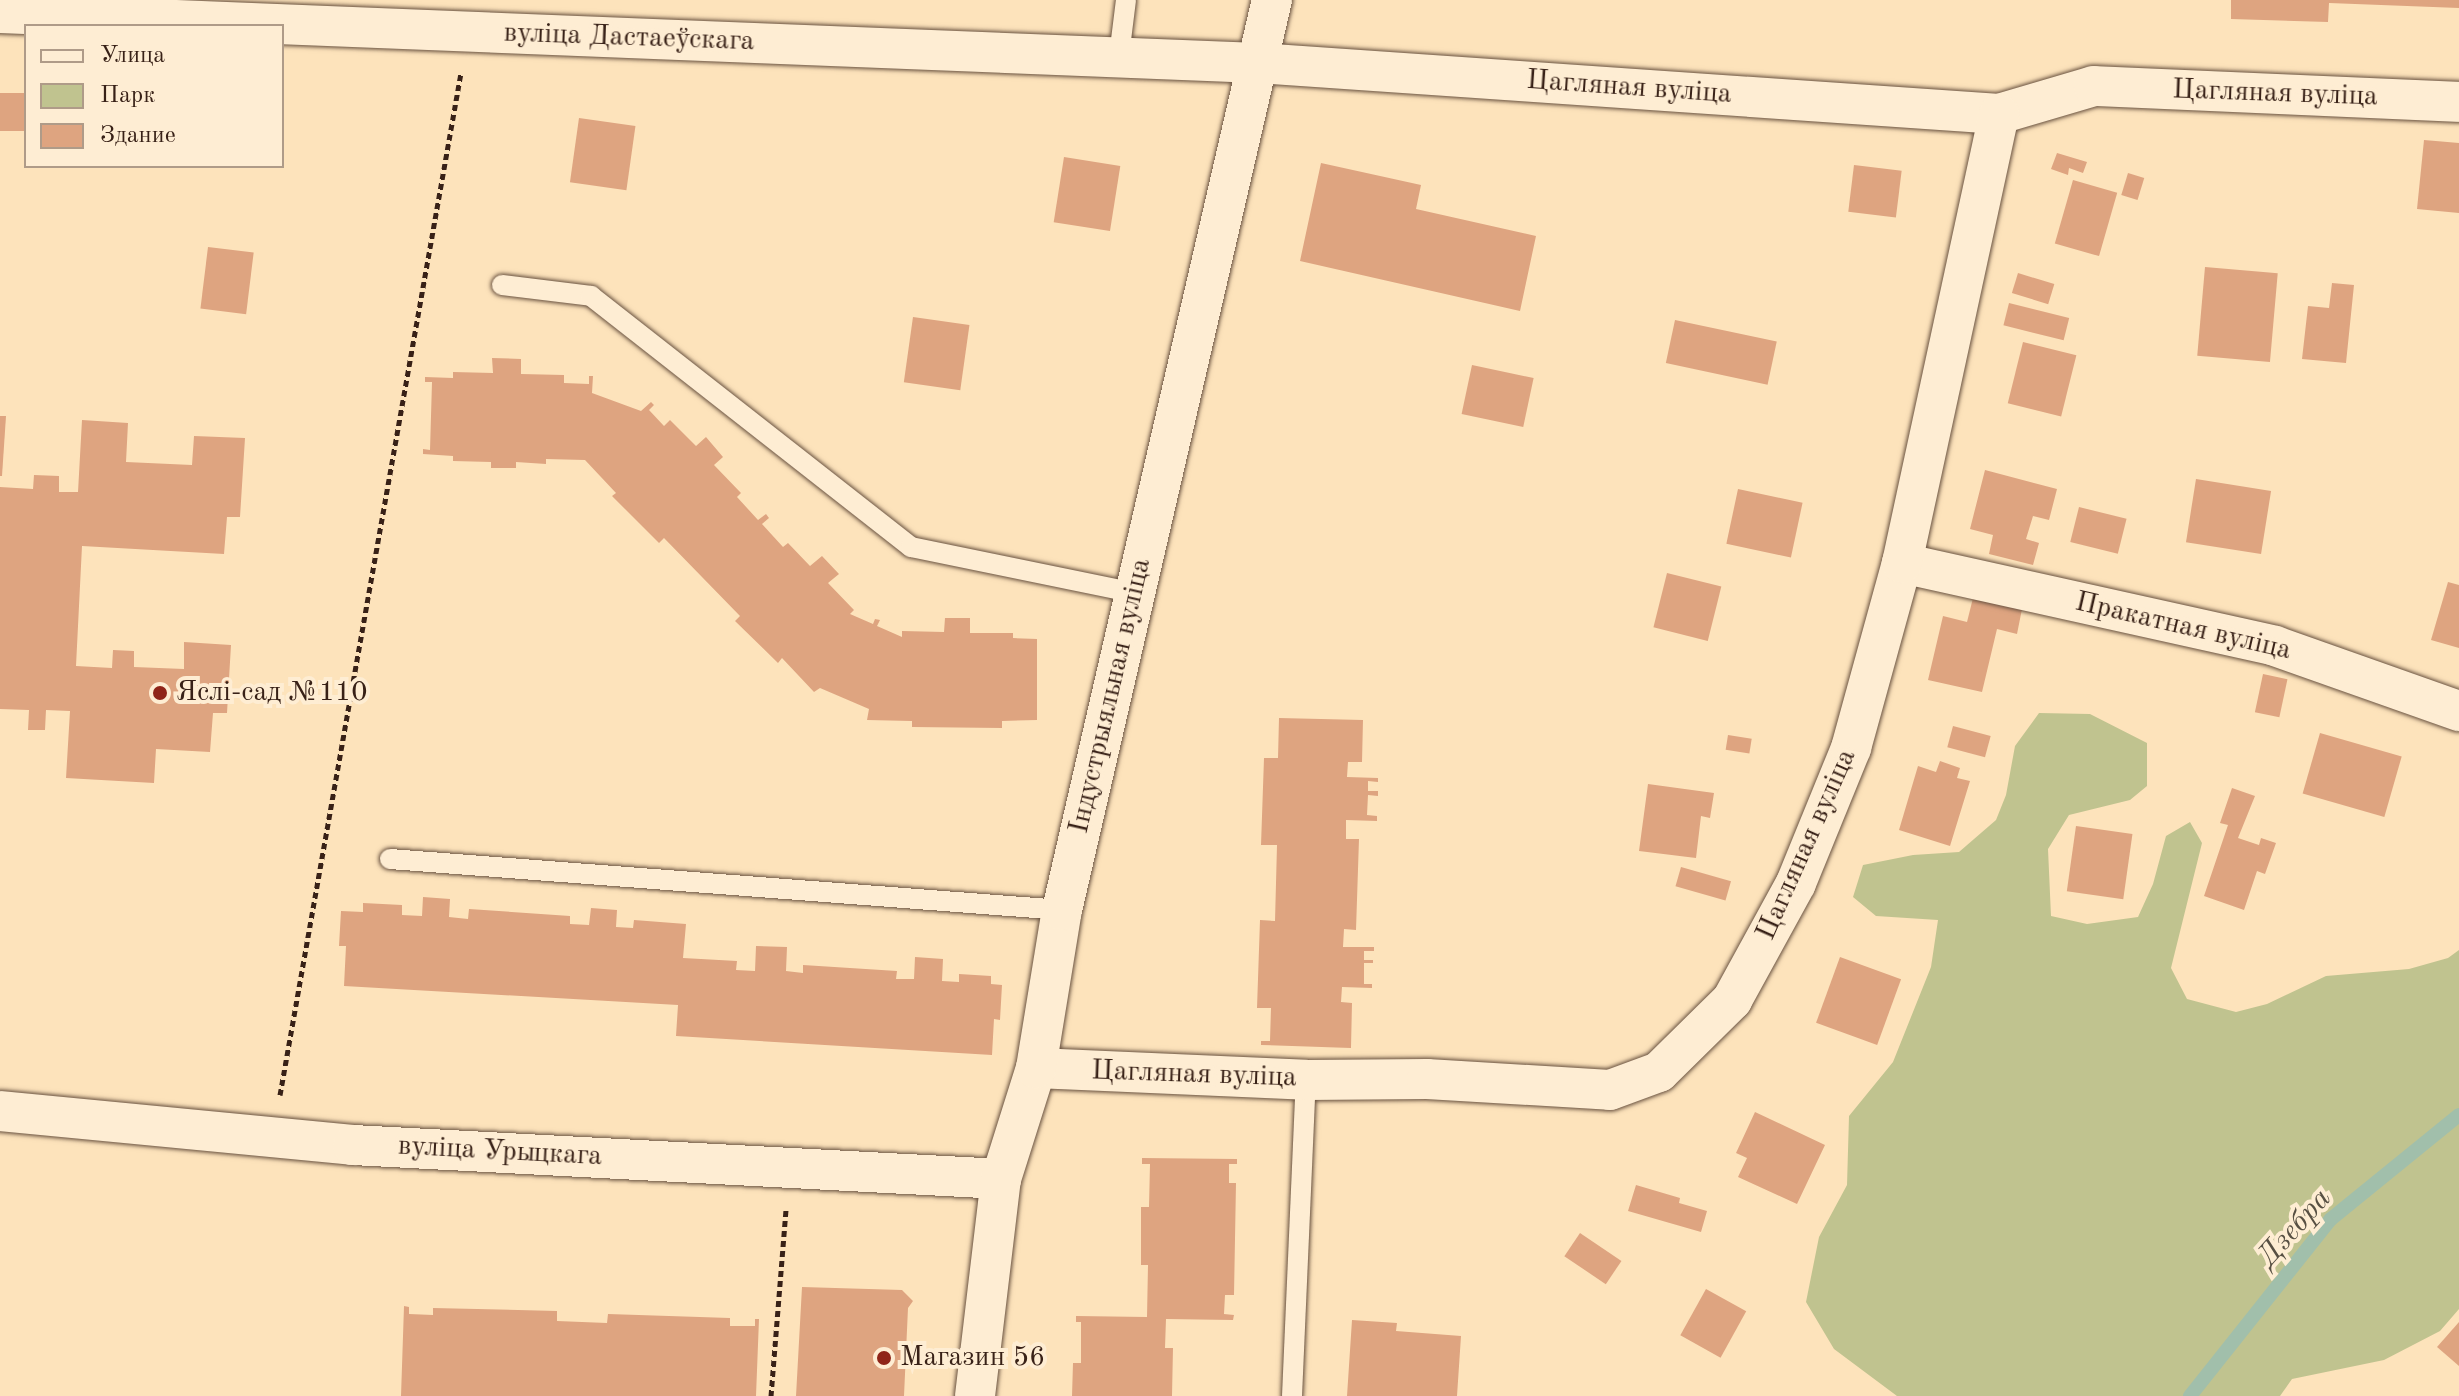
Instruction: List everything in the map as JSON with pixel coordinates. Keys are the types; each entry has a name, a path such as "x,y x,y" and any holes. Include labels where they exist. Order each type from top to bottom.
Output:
{"street":[{"name":"Індустрыяльная вуліца","path":"975,1396 1001,1179 1036,1068 1062,910 1272,0"},
{"name":"вуліца Дастаеўскага","path":"0,13 271,24"},
{"name":"вуліца Дастаеўскага","path":"284,25 468,32 518,17 1258,63"},
{"name":"Цагляная вуліца","path":"1258,63 1999,114 2094,86 2459,102"},
{"name":"Цагляная вуліца","path":"1036,1068 1306,1080 1427,1079 1610,1090 1659,1072 1732,1000 1796,883 1851,748 1902,563 1999,114"},
{"name":"Пракатная вуліца","path":"1902,563 2275,646 2459,711"},
{"name":"вуліца Урыцкага","path":"0,1111 353,1145 1001,1179"}],"lane":[{"path":"1119,56 1126,0"},
{"path":"502,285 591,296 911,547 1135,593"},
{"path":"390,859 1062,910"},
{"path":"1292,1396 1306,1080"}],"path":[{"path":"272,1136 468,32"},
{"path":"771,1396 789,1168"}],"green space":[{"path":"2039,713 2090,714 2147,743 2147,786 2130,800 2069,815 2048,849 2051,916 2087,924 2138,917 2153,884 2166,836 2190,822 2202,843 2171,968 2187,999 2236,1012 2267,1004 2326,976 2409,969 2448,958 2459,950 2459,1309 2440,1331 2384,1360 2292,1379 2280,1396 1897,1396 1834,1349 1806,1302 1819,1237 1847,1185 1849,1116 1893,1062 1931,967 1938,920 1876,916 1853,897 1863,865 1913,855 1959,852 1996,820 2006,795 2015,746"}],"building":[{"path":"2231,0 2459,0 2459,8 2329,3 2328,22 2231,19"},
{"path":"0,93 24,93 24,131 0,131"},
{"path":"579,118 635,126 626,190 570,182"},
{"path":"2424,140 2459,143 2459,213 2417,209"},
{"path":"2057,153 2087,162 2083,173 2069,168 2068,175 2051,169"},
{"path":"1064,157 1120,166 1110,231 1054,222"},
{"path":"1321,163 1421,185 1416,209 1536,236 1520,311 1300,261"},
{"path":"1854,165 1902,171 1896,217 1848,212"},
{"path":"2128,173 2144,178 2138,200 2121,195"},
{"path":"2073,180 2117,193 2099,256 2055,243"},
{"path":"208,247 254,253 246,314 200,309"},
{"path":"2205,267 2278,273 2270,362 2197,356"},
{"path":"2018,273 2054,284 2048,304 2012,293"},
{"path":"2332,283 2354,285 2346,363 2302,359 2308,306 2329,308"},
{"path":"2009,303 2069,318 2064,340 2003,325"},
{"path":"913,317 969,325 960,390 904,382"},
{"path":"1675,320 1777,342 1768,385 1666,363"},
{"path":"2023,342 2076,355 2061,416 2008,403"},
{"path":"492,358 521,359 521,374 564,375 564,383 589,384 589,376 593,376 592,393 641,411 651,402 654,405 649,410 664,426 670,420 696,446 706,437 723,457 714,465 741,493 737,497 758,520 766,514 769,518 762,524 783,547 788,543 810,566 822,556 839,574 828,583 854,610 850,614 873,624 875,619 880,620 877,626 902,637 902,631 944,632 945,618 970,618 970,633 1013,633 1013,638 1037,639 1037,720 1002,721 1002,728 912,727 912,721 867,720 869,709 820,688 814,692 782,658 778,663 735,621 740,616 664,538 659,543 612,496 616,493 585,460 546,459 546,464 516,462 516,468 491,468 491,462 453,461 453,456 423,454 423,449 430,450 432,382 425,382 425,377 453,378 453,372 493,373"},
{"path":"1472,365 1534,378 1523,427 1462,414"},
{"path":"0,416 6,416 2,476 0,476"},
{"path":"82,420 128,423 126,462 192,465 194,436 245,438 240,517 227,517 224,554 82,546 76,666 112,668 113,650 134,651 134,667 184,669 184,642 231,645 227,713 213,713 210,752 156,749 154,783 66,778 70,711 46,710 45,730 28,730 29,710 0,709 0,487 33,489 34,475 59,476 59,492 78,492"},
{"path":"1985,470 2057,489 2049,520 2033,516 2026,539 2039,543 2033,565 1989,554 1993,535 1970,529"},
{"path":"2196,479 2271,491 2261,554 2186,542"},
{"path":"1738,489 1803,503 1791,557 1726,544"},
{"path":"2079,507 2127,519 2118,554 2070,542"},
{"path":"1667,573 1721,587 1708,641 1653,627"},
{"path":"2448,582 2459,585 2459,648 2431,640"},
{"path":"1973,598 2022,609 2017,634 1997,629 1982,692 1928,680 1943,616 1967,622"},
{"path":"2263,674 2287,679 2279,717 2255,712"},
{"path":"1279,718 1363,720 1362,762 1348,762 1347,777 1378,778 1378,782 1368,781 1368,791 1378,791 1378,796 1368,795 1367,815 1377,816 1377,821 1346,820 1346,839 1359,839 1356,930 1344,929 1343,947 1374,947 1374,951 1364,951 1364,960 1373,960 1373,963 1364,963 1364,984 1372,984 1372,988 1342,987 1341,1002 1352,1003 1351,1048 1261,1045 1261,1041 1270,1041 1271,1008 1257,1008 1260,920 1275,921 1277,845 1261,845 1264,758 1278,758"},
{"path":"1953,726 1991,736 1985,757 1947,747"},
{"path":"2320,733 2402,756 2384,817 2303,794"},
{"path":"1728,735 1752,739 1749,754 1726,750"},
{"path":"1940,761 1960,768 1957,778 1970,781 1950,846 1899,830 1918,766 1936,772"},
{"path":"1648,784 1714,793 1710,818 1701,816 1696,858 1639,851"},
{"path":"2232,788 2255,796 2238,838 2259,845 2261,838 2276,843 2265,874 2257,871 2244,910 2204,896 2228,825 2220,823"},
{"path":"2076,826 2132,834 2123,899 2067,891"},
{"path":"1681,867 1731,881 1725,901 1675,886"},
{"path":"423,897 450,899 449,917 468,919 469,909 570,916 570,924 589,925 591,908 617,910 616,927 633,928 634,920 686,924 683,958 737,961 736,970 755,971 756,946 787,947 786,971 803,973 803,965 897,971 896,979 914,979 915,957 943,959 942,981 959,982 959,974 991,976 991,984 1002,985 1000,1020 994,1019 992,1055 676,1036 678,1005 344,986 346,946 339,946 341,911 363,912 363,903 402,905 402,915 422,916"},
{"path":"1840,957 1901,979 1877,1045 1816,1023"},
{"path":"1755,1112 1825,1145 1797,1204 1738,1177 1747,1158 1736,1153"},
{"path":"1142,1158 1237,1159 1237,1164 1229,1164 1229,1183 1236,1183 1234,1295 1225,1295 1224,1314 1234,1315 1233,1320 1166,1319 1165,1348 1173,1348 1172,1396 1072,1396 1073,1363 1081,1363 1081,1322 1076,1322 1076,1316 1147,1317 1148,1265 1141,1265 1141,1207 1149,1207 1150,1164 1142,1164"},
{"path":"1636,1185 1680,1198 1679,1203 1707,1211 1701,1232 1628,1211"},
{"path":"1580,1233 1621,1261 1606,1284 1564,1256"},
{"path":"802,1287 902,1290 913,1301 908,1308 904,1396 796,1396"},
{"path":"1706,1289 1746,1311 1721,1358 1680,1335"},
{"path":"404,1306 409,1307 409,1314 433,1315 433,1308 557,1311 557,1321 607,1323 608,1314 730,1318 730,1326 755,1326 755,1319 759,1319 756,1396 401,1396"},
{"path":"1352,1320 1397,1323 1396,1331 1461,1336 1457,1396 1347,1396"},
{"path":"2459,1322 2459,1366 2437,1347"}],"waterway":[{"name":"Дзебра","path":"2190,1396 2331,1219 2459,1115"}],"place":[{"name":"Яслі-сад №110","path":"160,693"},
{"name":"Магазин 56","path":"884,1358"}]}
